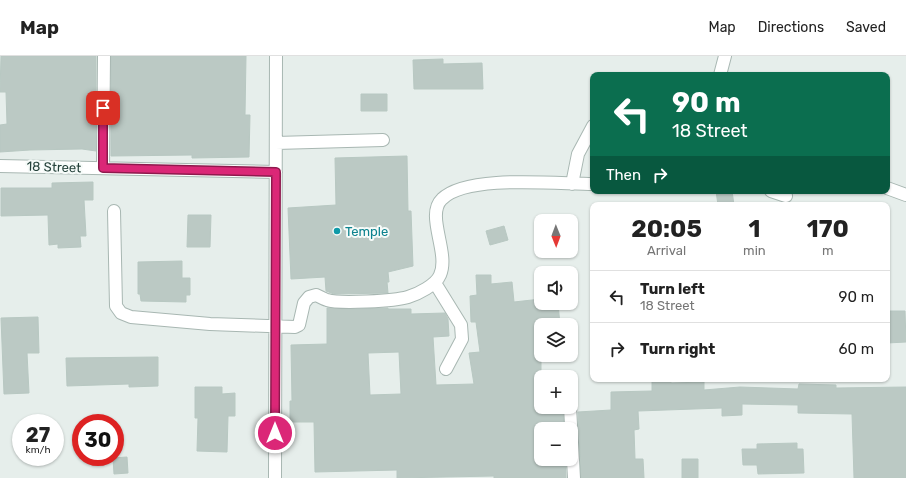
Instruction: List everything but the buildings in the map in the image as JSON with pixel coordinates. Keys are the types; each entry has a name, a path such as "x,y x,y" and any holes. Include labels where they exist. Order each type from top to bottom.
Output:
{"street":[{"path":"103,168 104,56"},
{"path":"275,478 276,56"},
{"path":"721,72 725,56"},
{"path":"572,184 578,154 590,132"},
{"path":"276,143 383,140"},
{"name":"18 Street","path":"0,166 276,172"},
{"path":"114,211 116,306 121,314 131,317 275,328 295,327 298,325 304,303 309,297 316,295 327,300 371,301 408,297 435,283 440,275 443,251 435,214 441,200 452,193 487,183 590,184"},
{"path":"890,189 906,195"},
{"path":"780,194 786,196"},
{"path":"435,283 461,325 462,339 446,368"},
{"path":"570,414 574,478"}],"place":[{"name":"Temple","path":"337,231"}],"route":[{"path":"103,108 103,168 276,172 275,433"}]}
